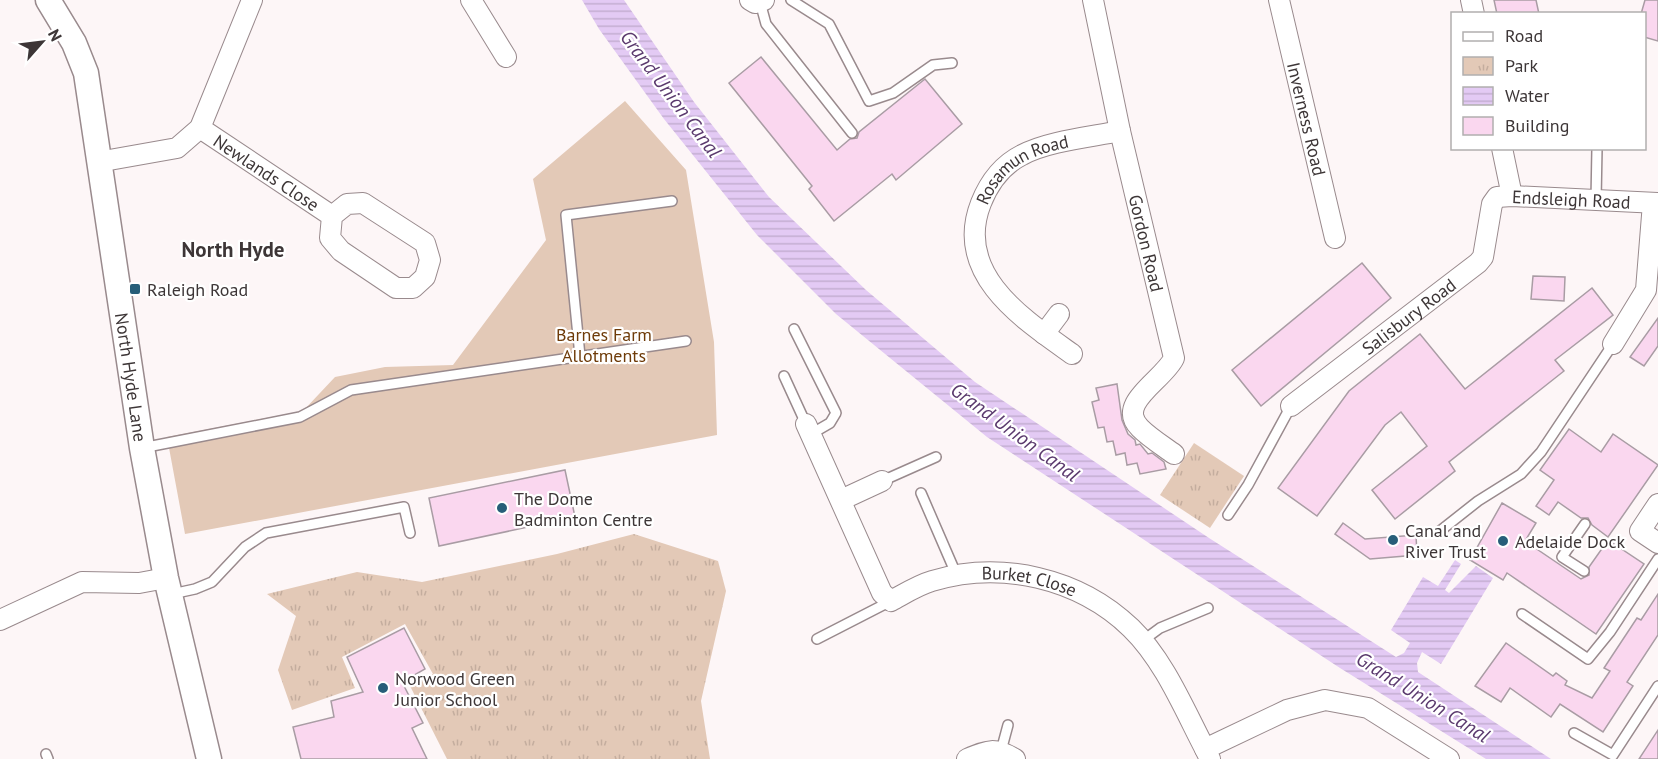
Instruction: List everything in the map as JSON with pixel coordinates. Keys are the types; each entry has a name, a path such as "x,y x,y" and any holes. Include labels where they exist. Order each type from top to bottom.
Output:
{"street":[{"name":"North Hyde Lane","path":"48,0 74,43 86,73 142,448 168,586 209,759"},
{"path":"98,162 177,148 200,128 252,0"},
{"path":"471,0 506,57"},
{"name":"Gordon Road","path":"1093,0 1120,131 1173,358 1169,369 1134,402 1132,415 1139,427 1173,454"},
{"name":"Inverness Road","path":"1279,0 1335,238"},
{"name":"Newlands Close","path":"200,128 332,216"},
{"name":"Rosamun Road","path":"1072,354 1004,302 990,283 979,261 975,239 977,215 987,188 1003,168 1022,154 1120,131"},
{"path":"1502,150 1512,196"},
{"name":"Endsleigh Road","path":"1492,204 1497,197 1512,196 1648,203 1646,290 1613,344"},
{"name":"Newlands Close","path":"363,203 425,243 430,260 425,277 413,288 396,288 340,251 330,238 332,216 347,204 363,203"},
{"name":"Salisbury Road","path":"1291,406 1478,263 1483,257 1492,204"},
{"path":"1044,334 1059,314"},
{"path":"809,429 882,593 891,601"},
{"path":"841,500 882,481"},
{"path":"1658,504 1640,531 1658,543"},
{"name":"Burket Close","path":"891,601 931,581 972,573 1014,573 1058,583 1096,600 1132,629 1163,670 1207,754 1287,710 1325,700 1368,708 1449,759"},
{"path":"0,620 82,582 168,586"},
{"path":"967,759 986,751 1008,755"}],"lane":[{"path":"791,0 829,24 869,101 893,93 933,65 952,63"},
{"path":"757,1 766,24 852,133"},
{"path":"1596,200 1597,150"},
{"path":"580,356 566,215 672,201"},
{"path":"784,376 809,429 830,423 836,413 794,329"},
{"path":"142,448 300,417 351,390 686,341"},
{"path":"1440,531 1478,501 1521,474 1541,452 1613,344"},
{"path":"1228,515 1291,406"},
{"path":"882,481 936,457"},
{"path":"921,493 957,576"},
{"path":"168,586 195,589 212,582 245,548 266,533 404,507 410,533"},
{"path":"1584,572 1562,557 1585,524"},
{"path":"1521,614 1588,659 1626,600 1658,559"},
{"path":"817,639 891,601"},
{"path":"1141,642 1160,628 1208,608"},
{"path":"1574,733 1612,755 1658,686"},
{"path":"1008,725 1008,755"}],"green space":[{"name":"Barnes Farm Allotments","path":"625,101 686,170 714,342 717,435 185,534 167,437 303,411 335,377 385,367 453,365 546,240 533,179"},
{"path":"1194,443 1244,476 1210,528 1160,495"},
{"path":"634,534 718,561 726,591 701,701 710,759 447,759 410,686 433,674 405,624 342,657 355,688 292,710 278,670 296,616 267,594 357,572 422,582 557,554"}],"water":[{"name":"Grand Union Canal","path":"582,0 624,0 694,102 769,197 866,290 975,382 1209,538 1396,657 1404,653 1410,643 1391,630 1423,577 1438,586 1455,560 1461,564 1445,590 1449,593 1476,566 1493,578 1441,664 1422,652 1417,663 1418,672 1551,759 1486,759 1340,668 987,437 836,314 757,235 664,119 599,29"}],"building":[{"path":"1494,0 1536,0 1539,12 1497,12"},
{"path":"1645,0 1658,0 1658,41 1646,38 1646,12 1642,12"},
{"path":"761,57 837,150 850,139 857,138 859,132 925,79 962,124 896,180 892,174 834,221 809,189 812,186 729,83"},
{"path":"1362,263 1391,298 1261,406 1232,370"},
{"path":"1533,276 1565,277 1564,301 1531,299"},
{"path":"1592,288 1613,315 1555,360 1564,371 1449,462 1455,471 1395,519 1372,490 1427,446 1401,412 1385,425 1317,516 1278,488 1349,391 1420,334 1465,389"},
{"path":"1658,318 1658,346 1644,366 1630,357"},
{"path":"1117,384 1122,420 1128,434 1135,440 1136,445 1140,444 1148,454 1152,453 1164,462 1166,469 1140,474 1137,463 1127,465 1125,453 1116,455 1113,441 1107,442 1104,427 1098,428 1092,402 1099,400 1096,388"},
{"path":"1569,429 1601,452 1613,434 1658,465 1608,537 1592,525 1588,518 1581,518 1558,502 1549,515 1536,506 1554,480 1540,470"},
{"name":"The Dome Badminton Centre","path":"565,470 575,517 439,546 429,498"},
{"path":"1502,503 1536,523 1525,541 1581,579 1589,575 1589,567 1608,540 1644,564 1596,634 1507,573 1503,580 1470,560"},
{"name":"Canal and River Trust","path":"1343,523 1365,539 1416,535 1417,555 1370,559 1335,534"},
{"path":"1658,594 1658,635 1627,682 1633,686 1603,732 1560,704 1551,717 1510,688 1501,702 1475,686 1506,643 1553,676 1556,673 1567,681 1565,685 1592,698 1610,671 1604,668 1637,618 1641,620"},
{"name":"Norwood Green Junior School","path":"404,628 425,669 402,682 423,723 412,728 427,759 301,759 293,727 334,717 331,701 363,692 347,657"},
{"path":"1658,730 1658,759 1639,759"}],"place":[{"name":"Raleigh Road","path":"135,289"},
{"name":"The Dome Badminton Centre","path":"502,508"},
{"name":"Canal and River Trust","path":"1393,540"},
{"name":"Adelaide Dock","path":"1503,541"},
{"name":"Norwood Green Junior School","path":"383,688"}],"district":[{"name":"North Hyde","path":"233,249"}]}
